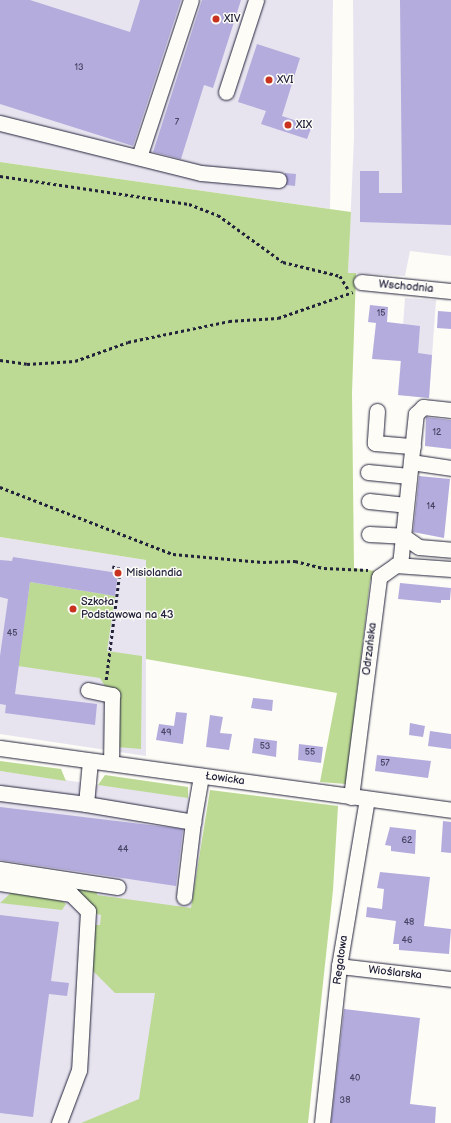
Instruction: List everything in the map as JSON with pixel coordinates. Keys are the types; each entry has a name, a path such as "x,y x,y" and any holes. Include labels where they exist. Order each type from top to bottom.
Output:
{"street":[{"path":"139,157 191,0"},
{"path":"226,92 256,0"},
{"path":"0,123 201,173 279,180"},
{"name":"Wschodnia","path":"360,287 451,291"},
{"path":"400,566 416,414 423,407 451,410"},
{"path":"377,411 375,443 413,446"},
{"path":"368,472 451,468"},
{"path":"369,501 406,505"},
{"path":"369,534 403,536 419,547 451,550"},
{"path":"383,572 400,566 451,569"},
{"name":"Odrzańska","path":"351,796 379,577 383,572"},
{"path":"88,690 112,695 111,763"},
{"name":"Łowicka","path":"0,748 451,810"},
{"path":"86,804 90,761"},
{"path":"184,897 193,822 201,776"},
{"path":"0,793 86,804 193,822"},
{"name":"Regatowa","path":"322,1123 339,966 367,799"},
{"path":"0,869 118,887"},
{"path":"0,882 71,894 88,911 79,1070 59,1123"},
{"name":"Wioślarska","path":"339,966 451,979"}],"path":[{"path":"0,176 189,204 218,215 284,262 340,276 349,292"},
{"path":"0,360 27,364 75,361 128,342 229,321 278,318 360,287"},
{"path":"0,487 173,554 263,562 295,561 324,568 383,572"},
{"path":"105,687 120,569 112,567"}],"shaded area":[{"path":"0,0 333,0 330,209 0,162"},
{"path":"353,0 451,0 451,256 410,251 405,276 348,273 354,138"},
{"path":"405,298 436,300 429,398 398,395"},
{"name":"Szkoła Podstawowa na 43","path":"0,537 146,560 146,756 0,734"},
{"path":"0,771 207,800 192,908 147,1102 98,1123 0,1123"}],"green space":[{"path":"0,162 351,212 348,273 356,273 352,393 354,568 375,571 370,581 346,784 320,782 337,693 146,659 146,560 0,537"},
{"path":"30,582 115,596 107,651 142,656 141,749 117,747 108,691 100,678 18,666"},
{"path":"0,761 61,769 66,781 0,771"},
{"path":"105,775 188,787 188,798 98,785"},
{"path":"210,790 338,806 333,890 308,1123 81,1123 139,1099 155,993 115,993 92,970 94,925 100,925 101,915 94,913 82,894 69,884 97,888 97,895 191,908"},
{"path":"13,891 60,899 66,904 62,910 0,903"}],"building":[{"path":"0,0 30,0 130,32 140,0 181,0 133,146 0,104"},
{"path":"202,0 241,0 213,88 204,85 181,159 153,152"},
{"path":"400,0 451,0 451,225 360,222 360,171 379,171 379,193 402,193"},
{"name":"XVI","path":"257,44 300,58 282,116 312,126 307,139 261,124 266,111 238,102"},
{"path":"285,173 296,174 295,186 286,185"},
{"path":"370,305 388,307 387,322 420,326 418,353 432,355 429,398 398,395 401,361 372,359 376,323 368,322"},
{"path":"438,311 451,312 451,329 437,328"},
{"path":"426,417 451,420 451,449 425,446"},
{"path":"419,476 450,479 444,538 413,532"},
{"path":"13,557 118,573 115,596 30,582 15,694 97,704 95,725 5,713 6,705 0,704 0,656 8,599 0,597 0,560 12,561"},
{"path":"400,583 451,588 450,600 441,600 441,603 398,599"},
{"path":"253,698 273,700 272,711 251,708"},
{"path":"176,712 187,713 183,744 156,740 159,724 174,726"},
{"path":"210,715 223,717 220,733 232,734 229,750 206,747"},
{"path":"410,723 425,726 423,737 409,735"},
{"path":"430,731 451,734 451,749 428,746"},
{"path":"254,738 277,741 276,757 252,753"},
{"path":"299,744 323,747 321,763 298,760"},
{"path":"377,755 431,761 428,778 375,771"},
{"path":"0,807 183,829 176,886 0,860"},
{"path":"443,821 451,822 451,853 441,852"},
{"path":"390,827 416,830 415,854 391,851 391,846 385,845"},
{"path":"380,872 430,877 424,926 451,929 449,954 399,950 399,944 393,944 396,921 366,917 367,907 382,909 384,889 377,888"},
{"path":"0,915 59,922 51,981 69,983 67,996 49,994 33,1117 0,1113"},
{"path":"344,1009 420,1018 410,1104 436,1107 435,1123 331,1123"}],"place":[{"name":"XIV","path":"216,19"},
{"name":"XVI","path":"269,80"},
{"name":"XIX","path":"288,125"},
{"name":"Misiolandia","path":"118,573"},
{"name":"Szkoła Podstawowa na 43","path":"73,609"}]}
